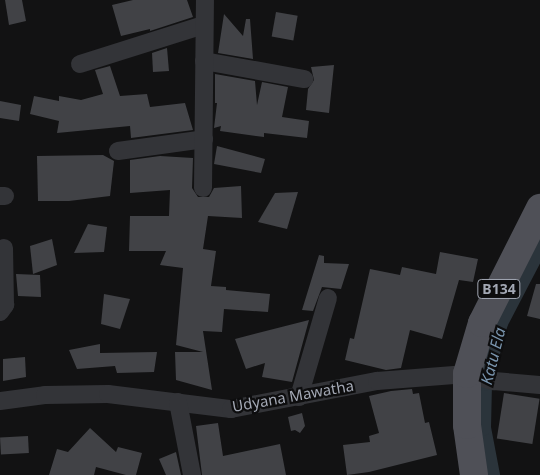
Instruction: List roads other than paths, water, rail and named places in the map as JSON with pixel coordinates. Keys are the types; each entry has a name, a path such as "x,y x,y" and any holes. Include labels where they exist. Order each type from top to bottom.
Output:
{"main road":[{"name":"B134","path":"474,475 466,425 471,375 482,323 540,208"}],"street":[{"path":"203,188 205,0"},
{"path":"80,64 204,26"},
{"path":"204,61 304,79"},
{"path":"118,151 204,139"},
{"path":"0,312 5,306 4,248"},
{"path":"299,397 328,298"},
{"name":"Udyana Mawatha","path":"0,401 45,395 108,394 231,409 377,380 471,375 494,381 540,385"},
{"path":"178,402 192,475"}],"waterway":[{"name":"Katu Ela","path":"492,475 483,428 484,383 500,323 540,246"}]}
